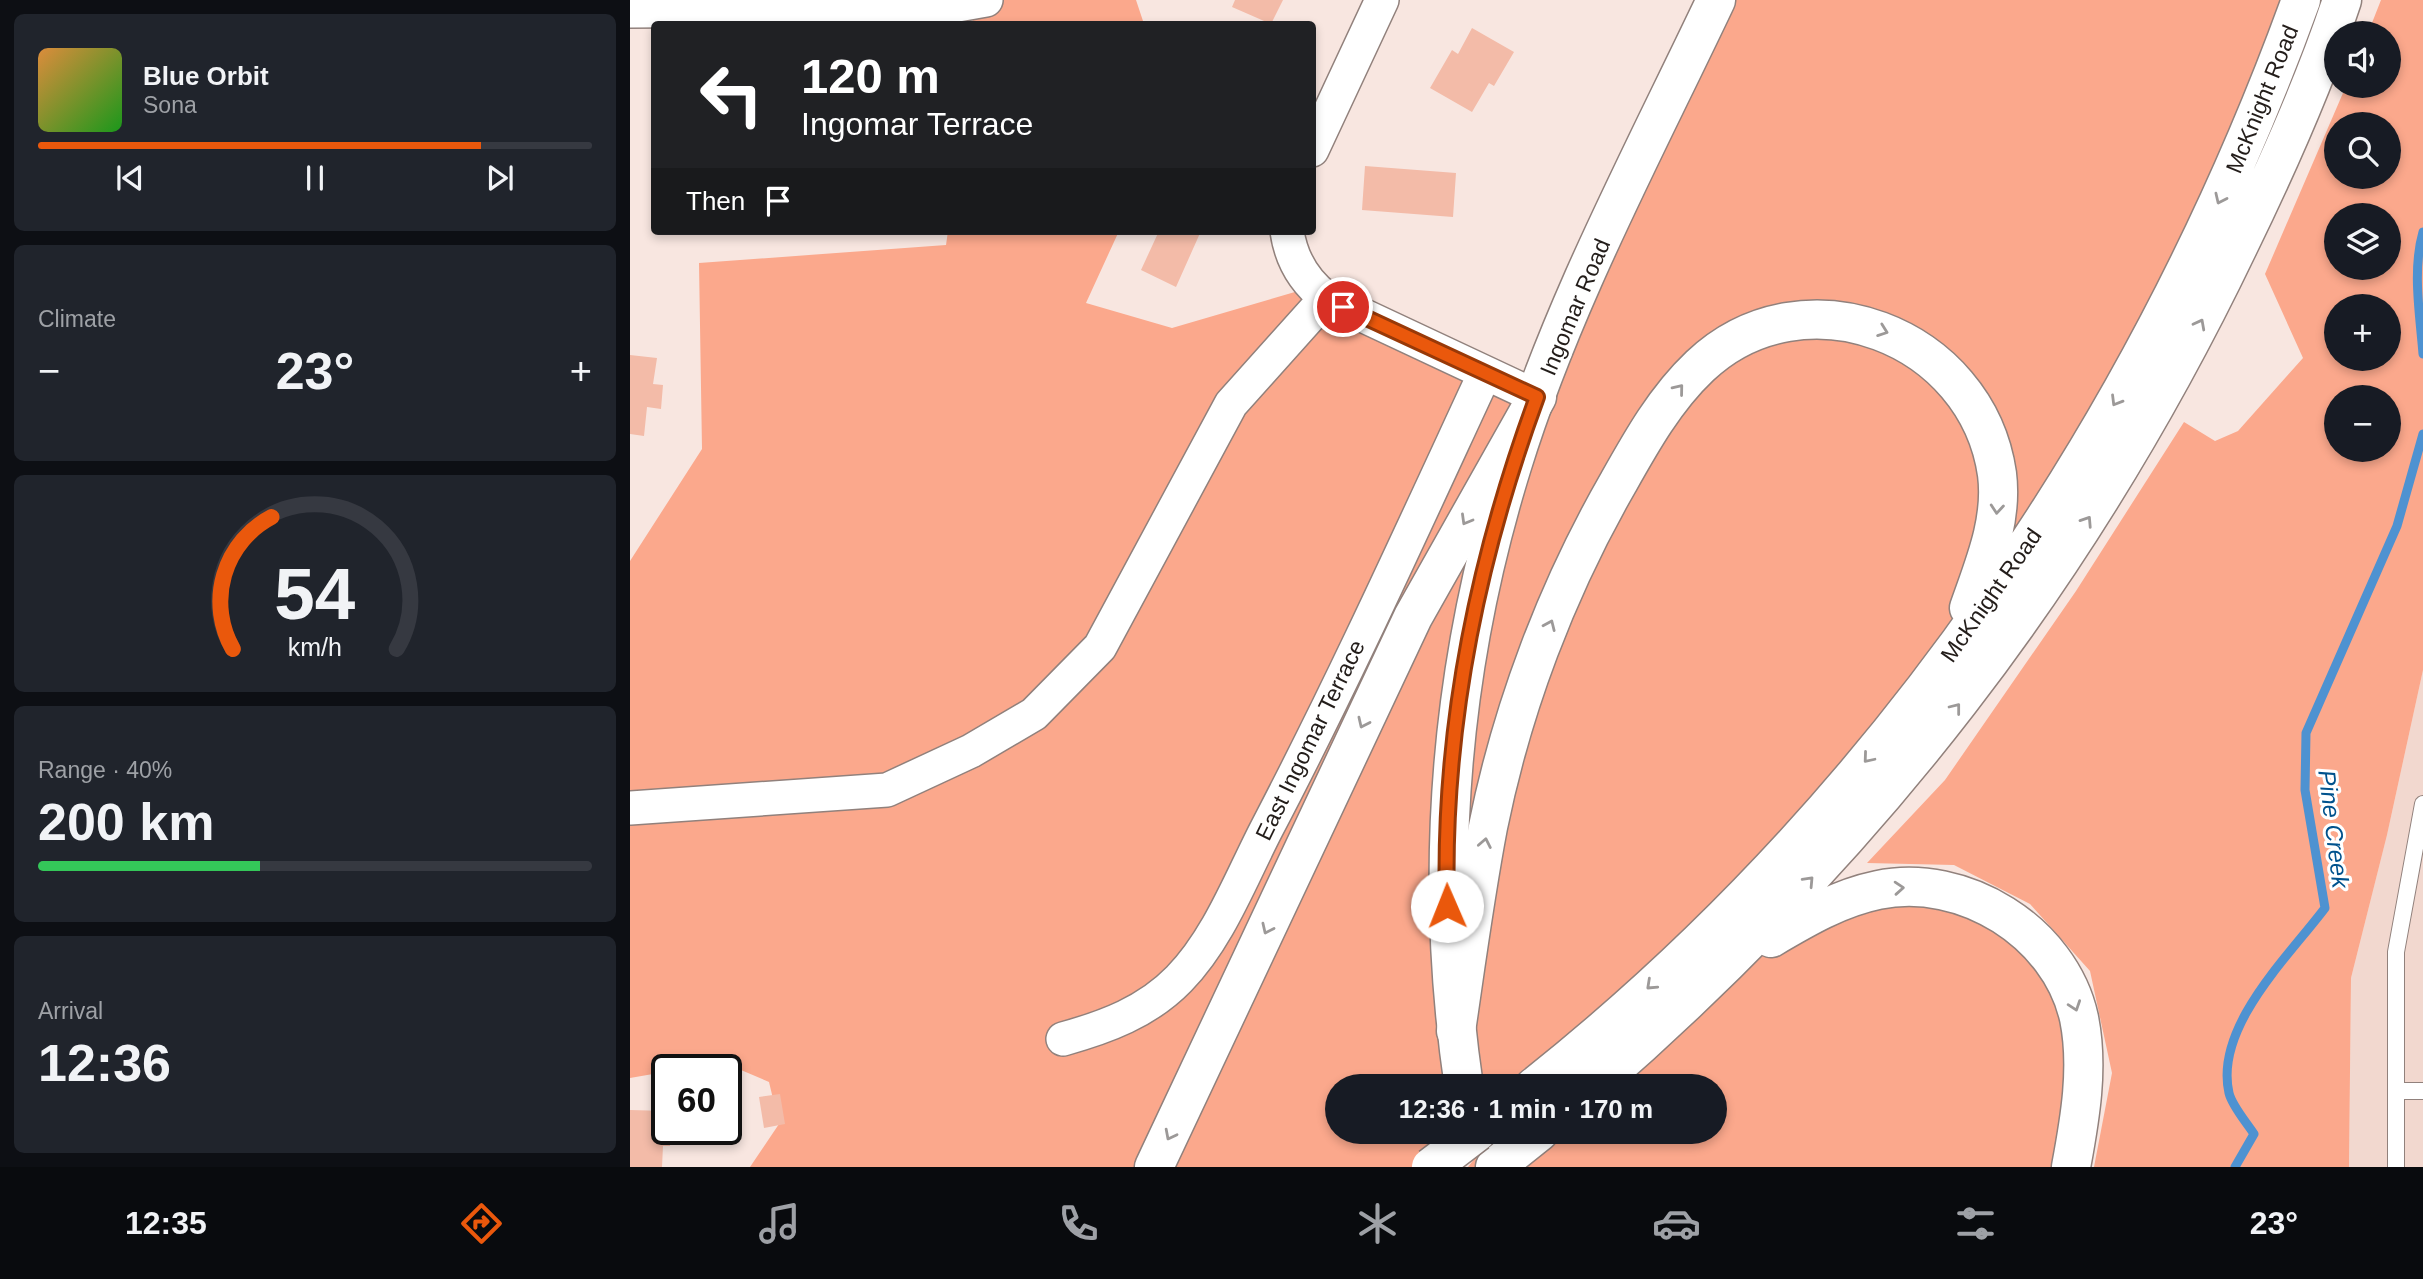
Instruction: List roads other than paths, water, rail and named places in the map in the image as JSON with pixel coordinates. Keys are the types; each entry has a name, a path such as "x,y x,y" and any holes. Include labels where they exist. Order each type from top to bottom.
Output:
{"main road":[{"name":"Ingomar Road","path":"1462,1074 1449,954 1447,883 1454,741 1463,670 1491,542 1513,463 1537,397 1605,235 1716,0"},
{"name":"McKnight Road","path":"1549,1074 1701,938 1763,876 1884,739 2018,560 2074,472 2146,348 2252,131 2301,0"},
{"name":"McKnight Road","path":"1607,1074 1727,965 1840,848 1921,753 2025,614 2106,492 2210,307 2298,114 2342,0"},
{"path":"1456,1031 1489,825 1524,694 1545,635 1604,507 1639,445 1682,384 1721,348 1765,328 1790,323 1845,323 1871,327 1896,336 1941,365 1958,383 1971,403 1991,449 1998,497 1990,545 1956,646"},
{"path":"1154,1167 1413,617 1537,397"},
{"path":"1727,965 1821,910 1878,890 1924,887 1946,891 1992,908 2013,921 2047,955 2061,974 2078,1016 2082,1077 2071,1167"},
{"path":"1431,1167 1460,1144"},
{"path":"1477,1144 1480,1167"},
{"path":"1495,1167 1524,1144"}],"street":[{"path":"1316,141 1382,0"},
{"path":"630,11 935,9 980,2"},
{"path":"1288,235 1291,251 1319,292 1537,397"},
{"path":"630,808 887,790 971,751 1034,714 1100,647 1231,404 1319,292"},
{"name":"East Ingomar Terrace","path":"1063,1039 1101,1027 1143,1008 1162,995 1199,955 1316,735 1485,373"}],"lane":[{"path":"2396,1167 2396,953 2423,804"},
{"path":"2397,1091 2423,1091"}],"waterway":[{"name":"Pine Creek","path":"2423,232 2417,277 2423,354"},
{"name":"Pine Creek","path":"2235,1167 2254,1134 2236,1109 2229,1093 2227,1068 2233,1043 2243,1018 2258,994 2325,908 2305,790 2306,733 2397,526 2423,434"}]}
